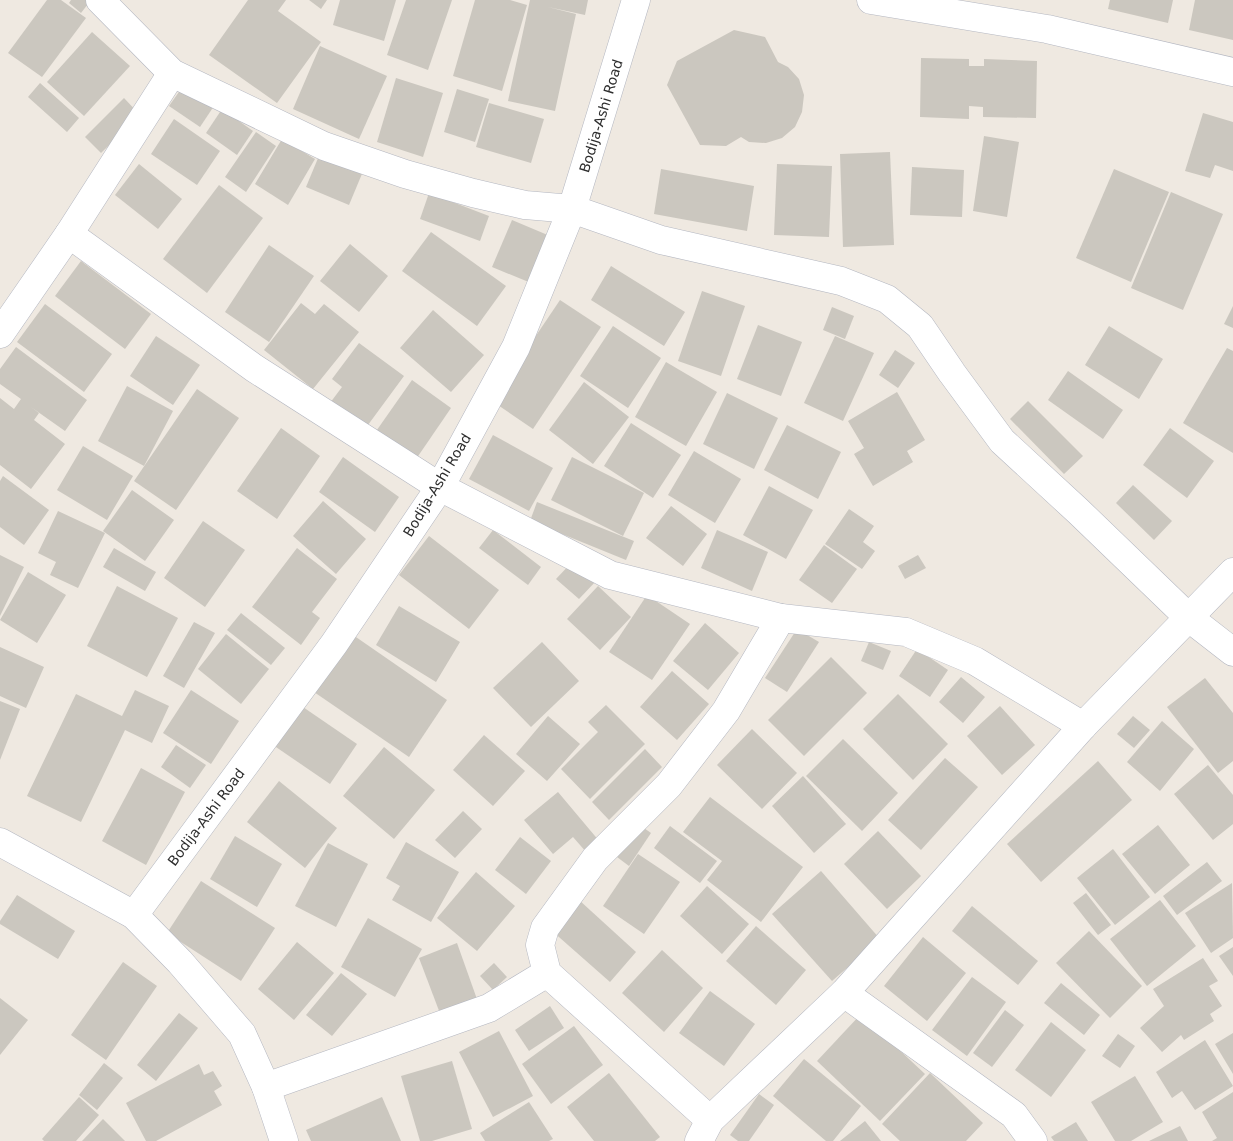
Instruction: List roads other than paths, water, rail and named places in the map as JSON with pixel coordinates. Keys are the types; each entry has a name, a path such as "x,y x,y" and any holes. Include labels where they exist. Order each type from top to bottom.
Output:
{"street":[{"path":"100,0 172,73 324,146 405,174 473,193 524,205 572,209 662,240 841,282 887,299 920,326 1002,441 1188,617 1233,652"},
{"name":"Bodija-Ashi Road","path":"134,915 334,644 440,486 516,347 572,209 636,0"},
{"path":"872,0 1047,29 1233,72"},
{"path":"0,334 69,234 172,73"},
{"path":"69,234 254,368 440,486 610,575 781,618 906,632 975,660 1083,726"},
{"path":"781,618 726,711 669,784 595,859 545,928 540,945 547,973 705,1130 844,993 1083,726 1233,572"},
{"path":"0,842 134,915 180,962 242,1034 266,1086 284,1141"},
{"path":"266,1086 489,1008 547,973"},
{"path":"844,993 1014,1115 1033,1141"}]}
